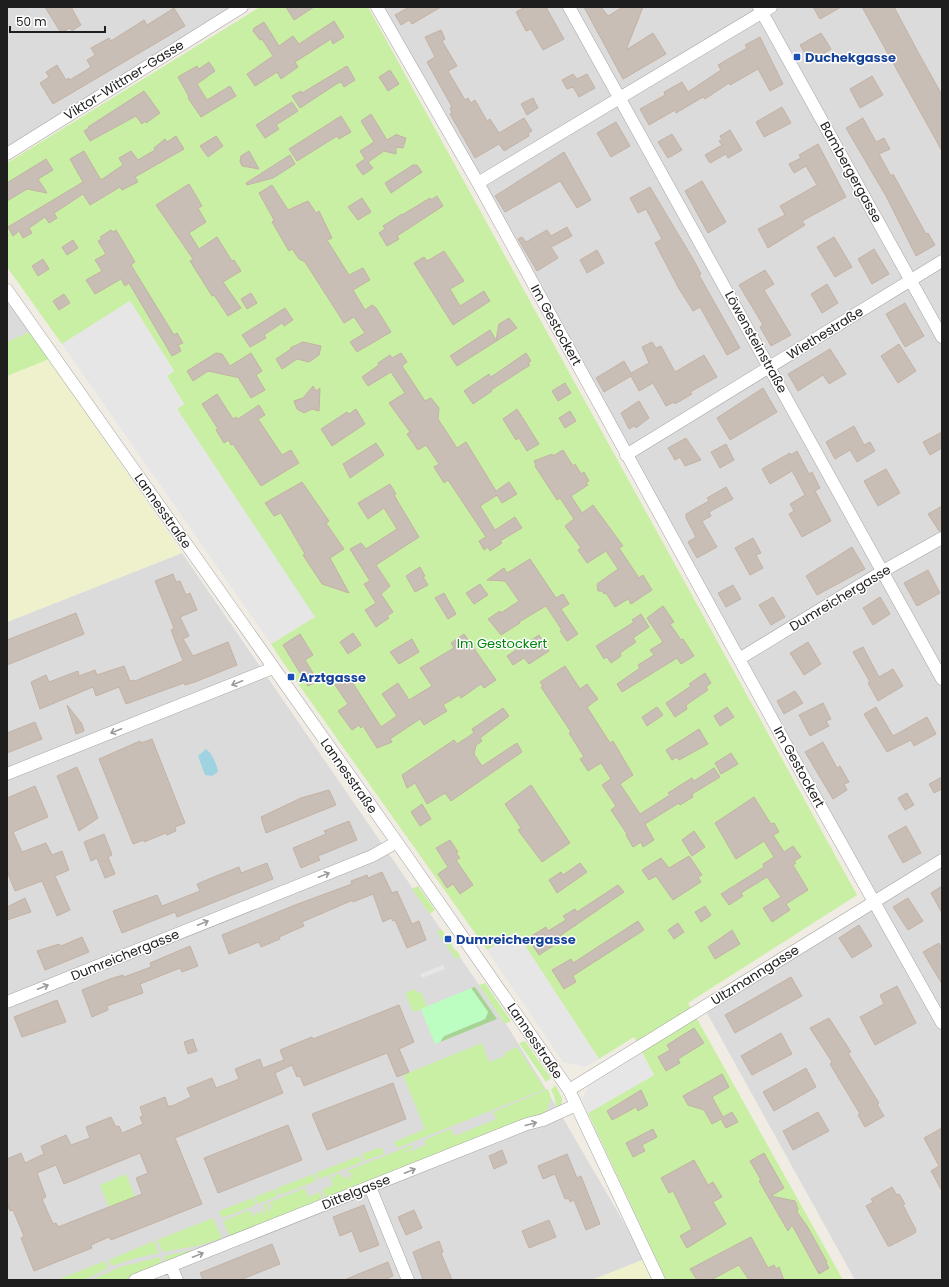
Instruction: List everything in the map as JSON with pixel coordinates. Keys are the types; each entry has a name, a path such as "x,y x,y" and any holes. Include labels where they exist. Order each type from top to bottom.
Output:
{"street":[{"name":"Viktor-Wittner-Gasse","path":"7,154 222,12 242,7"},
{"name":"Im Gestockert","path":"376,7 478,183 739,660 942,1023"},
{"name":"Löwensteinstraße","path":"569,7 942,678"},
{"path":"478,183 764,9"},
{"name":"Bambergergasse","path":"764,9 942,337"},
{"name":"Wiethestraße","path":"626,455 942,261"},
{"name":"Lannesstraße","path":"7,290 569,1090 659,1280"},
{"name":"Dumreichergasse","path":"739,660 883,571 942,538"},
{"path":"7,774 273,668"},
{"name":"Dumreichergasse","path":"7,1002 364,859 396,842"},
{"name":"Ultzmanngasse","path":"569,1090 942,860"},
{"name":"Dittelgasse","path":"136,1280 527,1124 543,1120 576,1105"},
{"path":"370,1187 408,1280"},
{"path":"171,1266 177,1280"}],"shaded area":[{"path":"7,7 236,7 7,147"},
{"path":"382,7 942,7 942,1280 855,1280 707,1013 879,901"},
{"path":"7,301 30,332 7,342"},
{"path":"130,301 174,371 167,376 184,404 177,409 315,617 271,644 62,344"},
{"path":"182,553 508,1027 549,1094 645,1259 592,1280 7,1280 7,622"},
{"path":"516,932 599,1059 585,1067 563,1062 487,950"},
{"path":"443,965 445,969 422,978 420,974"},
{"path":"642,1053 654,1075 588,1113 582,1099 588,1087"}],"green space":[{"name":"Im Gestockert","path":"260,7 368,7 857,895 688,1003 843,1280 666,1280 588,1113 654,1075 634,1037 599,1059 516,932 487,950 282,661 271,644 314,617 177,409 184,404 167,376 174,371 130,301 62,344 7,267 7,163"},
{"path":"30,332 49,359 7,376 7,342"},
{"path":"49,359 182,553 7,622 7,376"},
{"path":"418,886 435,910 430,914 412,889"},
{"path":"441,929 452,944 451,945 454,951 456,950 460,955 459,958 456,959 437,932"},
{"path":"485,983 511,1021 505,1024 479,985"},
{"path":"475,987 497,1019 440,1042 444,1036 485,1019 488,1012 471,988"},
{"path":"471,988 488,1012 485,1019 444,1036 440,1042 435,1044 421,1009"},
{"path":"416,989 417,993 421,992 427,1007 413,1012 405,993"},
{"path":"525,1041 551,1078 546,1082 519,1043"},
{"path":"482,1043 489,1062 505,1056 504,1053 517,1047 545,1089 397,1148 394,1142 425,1129 403,1075"},
{"path":"555,1085 562,1098 562,1107 557,1110 551,1090"},
{"path":"548,1089 551,1098 546,1113 327,1200 322,1190 333,1185 330,1177 334,1176 337,1184 335,1175 340,1173 343,1181 342,1178 346,1176 348,1180 350,1179 349,1176 352,1175 351,1172 348,1174 347,1171 412,1145 413,1148 405,1151 405,1153 414,1149 416,1152 416,1149 425,1145 427,1148 424,1140 451,1129 455,1136 496,1119 493,1112"},
{"path":"382,1147 384,1154 364,1161 362,1154"},
{"path":"359,1156 362,1162 319,1179 316,1173"},
{"path":"126,1174 135,1197 109,1207 100,1185"},
{"path":"314,1174 316,1181 280,1195 277,1188"},
{"path":"305,1188 308,1197 320,1192 323,1201 230,1237 223,1221 250,1210 253,1217 257,1212 259,1215 259,1212 262,1210 264,1214 266,1213 263,1205 266,1203 269,1211 271,1210 270,1207 273,1206 272,1204 269,1205 268,1203"},
{"path":"276,1189 278,1196 258,1204 255,1197"},
{"path":"253,1198 256,1205 222,1218 219,1211"},
{"path":"213,1218 222,1238 201,1245 163,1252 157,1240"},
{"path":"154,1241 159,1253 111,1266 109,1260"},
{"path":"197,1249 167,1263 164,1256"},
{"path":"160,1257 163,1264 123,1280 91,1280 120,1267"},
{"path":"645,1259 655,1280 592,1280"},
{"path":"105,1261 108,1268 84,1280 57,1280"}],"water":[{"path":"206,749 212,756 218,772 212,776 205,775 198,756"}],"building":[{"path":"45,7 71,7 81,25 72,31 70,28 61,33"},
{"path":"286,7 314,7 294,20"},
{"path":"409,7 441,7 412,24 409,20 401,25 395,15"},
{"path":"525,7 546,7 564,39 543,50 531,29 526,31 516,12"},
{"path":"584,7 601,7 608,16 623,7 643,7 626,50 653,33 666,54 623,79"},
{"path":"813,7 841,7 820,19"},
{"path":"862,7 894,7 942,95 942,151"},
{"path":"174,8 185,26 53,104 40,83 49,77 46,72 57,65 66,80 69,78 70,80 91,67 87,60 95,55 91,48 109,38 111,41 144,20 147,25"},
{"path":"334,21 344,37 333,44 331,39 295,62 298,67 281,79 277,72 255,86 247,74 273,56 262,39 260,40 253,31 254,28 264,22 279,46 293,36 299,44"},
{"path":"441,30 445,39 442,41 457,66 448,71 465,100 468,98 471,103 475,100 487,121 490,119 499,133 524,118 532,131 528,133 529,136 504,151 499,144 475,158 450,114 452,113 450,108 452,107 427,62 435,57 425,37"},
{"path":"821,33 831,49 810,62 800,45"},
{"path":"760,37 783,84 770,91 758,69 730,85 729,83 705,99 703,97 676,113 675,110 649,125 640,109 665,95 664,92 682,82 688,92 721,70 718,65 747,48 745,45"},
{"path":"209,62 215,71 197,84 207,100 230,86 236,96 201,117 188,98 189,97 178,77 197,66 199,69"},
{"path":"347,66 355,80 344,87 341,82 338,83 300,108 292,96 301,91 302,93"},
{"path":"390,70 399,84 388,91 379,77"},
{"path":"573,74 577,79 587,74 595,88 579,97 573,87 567,89 562,80"},
{"path":"872,76 883,95 860,108 850,89"},
{"path":"144,91 160,113 146,123 145,121 142,124 136,116 90,141 84,131 89,128 88,127"},
{"path":"533,98 538,108 527,115 521,104"},
{"path":"292,102 298,111 276,125 279,129 265,138 256,125"},
{"path":"782,107 791,123 764,137 756,122"},
{"path":"371,114 387,140 397,134 406,138 403,148 396,147 396,154 384,151 368,162 373,168 363,175 356,165 365,159 360,151 374,142 361,121"},
{"path":"341,116 351,132 339,139 337,136 297,161 289,149"},
{"path":"863,118 876,142 884,138 890,149 879,154 891,176 893,174 926,234 928,233 935,245 916,256 886,196 846,128"},
{"path":"616,122 630,146 611,157 597,133"},
{"path":"730,130 742,150 728,158 726,154 710,163 705,155 722,145 719,141 722,140 720,136"},
{"path":"672,134 682,150 668,158 658,142"},
{"path":"176,136 184,149 135,177 138,182 122,190 120,187 90,205 83,194 54,213 57,218 49,223 45,217 29,228 32,233 23,238 19,231 13,236 8,227 83,182 70,159 84,151 101,180 123,165 119,158 131,151 138,160 155,150 154,148 165,139 167,142"},
{"path":"216,136 223,146 208,157 200,146"},
{"path":"818,144 846,197 802,221 805,225 768,248 758,229 785,215 780,206 817,185 806,166 794,173 789,164 801,158 799,155"},
{"path":"249,151 259,169 242,166 240,161 241,156"},
{"path":"564,152 591,200 577,208 560,181 505,212 495,196"},
{"path":"290,155 295,164 273,178 247,185 246,183"},
{"path":"46,159 53,170 38,179 47,193 27,189 7,201 7,183"},
{"path":"413,165 417,165 422,172 391,193 385,183"},
{"path":"702,181 726,222 708,233 685,191"},
{"path":"189,184 202,206 198,208 206,222 189,233 199,249 217,237 232,261 234,260 241,271 223,282 241,308 228,316 214,295 212,296 190,261 193,259 156,205"},
{"path":"272,185 288,210 308,201 316,213 319,211 332,238 327,240 349,275 363,268 370,280 353,290 365,310 372,305 376,308 391,332 357,352 350,342 365,333 354,317 344,323 305,262 299,259 292,249 289,251 272,222 274,220 259,193"},
{"path":"650,187 693,259 701,274 699,275 740,348 727,355 700,307 693,311 678,287 655,243 662,239 646,209 638,213 630,198"},
{"path":"437,196 443,206 397,236 399,239 387,246 379,233 385,229 383,226 430,198 431,200"},
{"path":"362,198 371,212 358,220 348,207"},
{"path":"567,227 572,236 551,247 558,258 537,271 518,239 522,237 526,242 547,230 551,236"},
{"path":"111,230 113,232 116,230 135,262 131,265 174,335 177,333 183,343 178,345 181,351 172,356 129,283 125,286 121,279 95,294 86,280 102,271 95,260 106,254 98,241 102,239 100,237"},
{"path":"834,237 852,267 835,277 817,247"},
{"path":"73,240 78,248 67,255 62,247"},
{"path":"874,249 889,274 872,284 858,259"},
{"path":"597,250 604,263 587,273 580,260"},
{"path":"444,251 464,281 450,289 460,306 484,291 490,301 453,325 414,263 424,257 427,261"},
{"path":"43,259 49,269 38,276 32,266"},
{"path":"765,270 774,284 764,290 791,335 771,346 760,327 763,325 739,285"},
{"path":"827,284 838,303 822,313 811,294"},
{"path":"251,293 257,303 247,309 241,299"},
{"path":"64,294 70,303 59,310 53,301"},
{"path":"905,303 924,336 905,347 886,314"},
{"path":"285,308 293,320 284,326 282,323 264,335 266,338 250,347 242,335"},
{"path":"509,318 517,328 457,366 450,356 490,330 496,340 499,324"},
{"path":"303,342 321,346 319,355 309,362 297,359 282,369 276,359 291,349 290,348"},
{"path":"652,342 656,348 661,346 675,372 704,355 717,377 690,392 692,394 675,404 674,402 666,406 653,383 639,391 631,376 604,392 596,378 624,361 631,373 649,363 642,347"},
{"path":"899,344 916,371 898,383 881,356"},
{"path":"830,349 846,374 829,384 823,375 798,391 788,374"},
{"path":"216,353 222,354 230,366 251,353 262,371 256,375 265,390 251,398 239,379 240,378 208,371 193,381 187,371"},
{"path":"401,353 407,362 402,366 425,401 431,398 439,408 438,419 457,448 466,442 496,491 509,482 517,494 502,503 497,495 480,506 495,530 515,517 522,528 500,541 502,543 490,551 488,547 484,550 479,541 486,537 448,480 444,483 434,467 439,464 426,445 418,450 407,434 410,432 389,403 405,393 391,372 368,386 362,377 390,355 392,358"},
{"path":"526,353 531,361 528,363 530,365 491,390 492,391 473,404 464,391 489,374 491,377"},
{"path":"565,383 571,393 558,401 552,391"},
{"path":"313,386 316,391 320,388 319,411 312,409 304,413 297,409 294,401 303,398"},
{"path":"763,388 777,412 730,440 717,418"},
{"path":"217,394 233,419 236,417 238,419 259,405 265,415 258,419 282,455 291,450 299,463 261,486 233,444 231,445 229,440 224,443 216,430 218,429 202,404"},
{"path":"639,401 649,418 636,428 634,426 629,429 621,413"},
{"path":"356,409 365,424 332,446 321,429 347,412 349,414"},
{"path":"517,409 539,444 527,451 519,438 516,440 503,419"},
{"path":"570,411 576,421 565,428 559,418"},
{"path":"854,426 864,445 870,442 875,451 857,462 850,450 835,459 826,442"},
{"path":"942,432 942,448 930,455 923,442"},
{"path":"686,438 701,460 685,466 680,457 675,460 668,448"},
{"path":"376,443 384,455 350,478 343,464"},
{"path":"726,444 734,460 720,468 711,452"},
{"path":"563,450 573,466 575,464 581,474 584,472 589,481 586,483 588,485 571,496 582,513 593,505 623,546 619,548 639,578 643,575 652,590 631,604 628,599 615,607 606,593 604,594 602,591 598,591 597,584 618,569 606,551 587,563 578,550 581,548 565,526 574,519 560,498 557,500 535,466 534,461 552,454 553,456"},
{"path":"797,451 809,474 812,472 820,488 815,491 831,521 802,537 789,514 794,511 790,504 805,495 795,476 792,471 770,484 762,469 790,453 791,455"},
{"path":"886,469 900,493 878,506 864,481"},
{"path":"302,482 329,521 326,523 344,549 330,558 349,593 322,584 303,555 305,554 281,513 274,516 265,503"},
{"path":"390,484 396,494 394,495 419,537 376,565 390,586 381,594 393,612 387,616 389,618 376,627 365,610 376,603 364,584 370,581 350,549 361,543 366,549 397,529 384,508 368,519 358,503"},
{"path":"726,487 733,499 709,512 711,516 702,521 717,547 697,558 688,542 696,537 686,518 686,514 709,501 707,498"},
{"path":"942,506 942,531 939,531 928,514"},
{"path":"753,538 761,553 756,555 763,568 750,575 735,548"},
{"path":"852,547 865,569 817,595 806,576"},
{"path":"530,559 556,598 563,594 569,604 561,609 578,634 567,641 560,631 562,630 546,606 501,635 488,619 500,611 501,613 519,601 505,581 487,580 504,568 507,573"},
{"path":"420,567 425,576 423,577 428,585 415,592 406,576"},
{"path":"928,570 940,593 917,606 904,583"},
{"path":"173,574 176,582 180,581 186,595 190,593 197,610 180,617 189,636 183,639 193,656 228,642 237,665 195,682 185,685 184,683 126,704 119,687 96,696 93,687 40,709 31,682 46,675 49,682 78,671 79,676 95,670 97,675 124,666 130,681 135,681 183,661 171,630 174,628 155,581"},
{"path":"480,584 488,595 474,604 466,593"},
{"path":"733,585 741,599 726,607 718,593"},
{"path":"444,593 456,614 448,619 435,598"},
{"path":"773,597 785,617 771,625 759,605"},
{"path":"880,597 890,614 873,625 863,608"},
{"path":"663,606 674,622 670,624 681,640 683,639 694,656 681,664 677,658 622,692 617,684 640,668 638,665 654,655 650,650 663,642 647,618"},
{"path":"76,613 84,634 7,665 7,640"},
{"path":"641,614 649,627 633,638 636,642 620,653 621,656 611,663 607,657 604,659 596,646 634,622 632,620"},
{"path":"353,633 361,645 348,654 340,642"},
{"path":"300,634 313,655 305,660 318,681 308,686 283,645"},
{"path":"464,634 496,680 484,688 481,684 461,698 459,695 443,705 447,711 424,725 420,719 390,739 392,742 377,748 363,726 361,728 359,725 352,730 338,711 348,704 335,685 349,677 381,727 397,716 382,694 398,683 409,700 432,686 420,668 454,648 451,643"},
{"path":"539,635 549,651 529,664 524,658 513,665 507,656"},
{"path":"412,639 419,652 399,664 390,652"},
{"path":"808,642 821,664 804,675 790,653"},
{"path":"863,647 879,677 893,669 903,686 878,701 868,683 870,682 853,652"},
{"path":"565,666 580,689 587,684 598,699 587,707 610,743 613,741 633,775 620,784 640,814 670,795 668,793 692,778 694,781 714,768 720,777 692,794 693,797 680,805 679,803 645,824 654,840 643,847 641,842 633,847 626,835 627,834 611,810 616,806 602,785 611,779 601,763 588,771 580,759 584,757 569,733 571,732 541,687 543,686 540,682"},
{"path":"705,673 711,683 706,687 708,690 686,705 687,709 675,717 666,703 691,686 689,684"},
{"path":"795,691 803,703 784,714 777,701"},
{"path":"823,703 831,719 826,721 829,726 810,736 799,715"},
{"path":"67,705 82,724 84,731 76,734"},
{"path":"657,707 663,715 647,726 642,717"},
{"path":"727,707 734,717 720,726 714,716"},
{"path":"876,707 893,736 927,717 936,734 914,746 911,740 887,752 864,714"},
{"path":"503,708 509,716 480,738 482,741 476,745 474,754 482,766 517,743 522,752 451,801 445,793 427,804 415,783 407,788 402,775 454,740 457,744 474,733 472,729"},
{"path":"35,722 42,739 7,753 7,733"},
{"path":"699,729 708,744 679,760 677,757 672,760 666,750"},
{"path":"152,739 185,823 175,827 176,831 167,835 166,833 144,842 144,840 133,844 99,759 140,741 141,743"},
{"path":"823,742 837,768 840,766 849,782 844,784 847,790 833,799 805,752"},
{"path":"731,753 738,764 721,774 715,763"},
{"path":"77,767 98,818 79,831 57,776"},
{"path":"942,777 942,789 934,793 929,784"},
{"path":"531,785 570,843 542,862 518,830 521,828 505,804"},
{"path":"35,786 48,817 13,832 22,852 46,843 52,855 62,851 69,870 55,876 70,910 57,916 42,881 15,891 7,871 7,798"},
{"path":"329,790 336,805 266,833 261,817 301,798"},
{"path":"907,793 914,805 905,810 898,798"},
{"path":"754,797 771,824 774,823 779,832 773,835 784,852 793,846 801,857 794,861 796,863 793,865 808,890 786,904 790,910 772,922 763,908 781,897 767,877 741,893 743,896 729,905 721,894 764,867 763,864 774,857 764,841 736,859 715,823"},
{"path":"422,804 431,819 420,826 411,812"},
{"path":"349,821 357,840 318,856 320,860 301,868 293,848 326,834 324,831"},
{"path":"906,826 921,853 903,863 888,836"},
{"path":"694,831 705,847 692,856 682,840"},
{"path":"104,834 112,855 108,857 115,874 105,878 97,858 91,861 84,842"},
{"path":"450,840 460,858 456,860 473,885 460,894 453,884 447,888 438,874 448,867 436,848"},
{"path":"689,856 702,875 698,877 701,882 673,900 656,876 649,880 642,870 661,858 669,868"},
{"path":"267,863 273,879 177,917 175,912 122,933 113,911 157,895 162,906 200,891 197,884 221,874 239,867 241,873"},
{"path":"580,863 587,872 557,893 549,880 561,872 563,875"},
{"path":"382,872 392,893 397,891 412,924 419,921 426,940 407,948 395,920 393,921 391,918 383,922 373,894 353,902 353,900 302,922 304,926 261,947 259,942 229,954 222,935 295,905 352,884 351,881 367,875 368,878"},
{"path":"618,885 624,892 551,942 553,946 539,955 528,938 546,927 548,931 566,920 563,916 575,909 577,912"},
{"path":"942,886 942,913 931,893"},
{"path":"25,898 31,912 7,920 7,907"},
{"path":"908,898 923,921 908,930 893,907"},
{"path":"705,906 711,915 701,922 695,912"},
{"path":"638,921 644,930 574,975 573,976 576,982 564,989 552,970 571,959 573,963"},
{"path":"678,923 684,932 674,939 668,930"},
{"path":"859,925 872,946 852,958 839,938"},
{"path":"732,930 740,944 715,959 708,947"},
{"path":"82,937 89,952 45,970 37,951 59,944 61,946"},
{"path":"939,943 942,949 942,984 923,952"},
{"path":"190,946 198,966 182,972 180,968 140,984 143,993 107,1006 108,1010 92,1017 82,990 110,979 123,975 124,977 151,967 150,963"},
{"path":"791,977 802,996 735,1033 725,1015"},
{"path":"897,986 916,1023 875,1045 860,1017 884,1004 880,995"},
{"path":"57,1000 66,1022 22,1037 14,1017"},
{"path":"399,1005 414,1042 399,1049 409,1072 397,1077 387,1053 304,1086 300,1076 297,1077 292,1065 275,1073 283,1093 175,1138 202,1204 111,1240 109,1237 91,1245 92,1248 34,1271 21,1238 24,1236 13,1210 10,1211 7,1204 7,1159 21,1153 25,1163 44,1154 41,1146 66,1135 71,1145 90,1138 86,1127 111,1117 116,1127 119,1126 122,1133 143,1124 140,1117 143,1116 140,1107 165,1097 168,1106 172,1106 191,1097 187,1088 212,1078 216,1088 239,1079 235,1069 260,1059 263,1068 284,1060 280,1050 312,1037 313,1039","holes":["140,1153 148,1173 136,1178 142,1194 58,1227 56,1223 53,1224 42,1199 46,1197 37,1173 56,1165 64,1184"]},
{"path":"829,1018 851,1052 848,1053 879,1103 877,1104 884,1116 865,1127 858,1115 860,1114 830,1064 832,1062 810,1028"},
{"path":"694,1028 704,1043 678,1059 680,1063 666,1071 658,1057 670,1050 667,1045"},
{"path":"781,1033 792,1054 752,1075 741,1056"},
{"path":"193,1039 197,1051 188,1054 184,1042"},
{"path":"806,1068 816,1087 774,1111 763,1092"},
{"path":"722,1074 729,1087 712,1097 723,1117 732,1112 738,1122 726,1128 721,1119 712,1124 704,1110 688,1105 683,1096"},
{"path":"393,1083 406,1119 327,1150 312,1114"},
{"path":"641,1090 648,1105 638,1111 636,1107 612,1120 607,1111"},
{"path":"818,1112 829,1131 793,1150 783,1131"},
{"path":"288,1125 302,1160 218,1193 204,1158"},
{"path":"942,1128 942,1191 931,1171 939,1166 924,1138"},
{"path":"653,1129 657,1137 642,1145 645,1151 633,1157 626,1143"},
{"path":"502,1150 507,1163 494,1169 489,1156"},
{"path":"764,1153 784,1188 771,1196 795,1201 798,1209 797,1212 807,1226 827,1262 826,1263 829,1268 819,1274 792,1225 788,1231 759,1181 761,1180 750,1161"},
{"path":"567,1154 577,1178 581,1176 600,1224 586,1230 574,1200 570,1202 569,1198 565,1199 555,1174 543,1179 538,1166"},
{"path":"694,1160 708,1185 713,1182 722,1197 713,1202 726,1224 687,1248 680,1236 692,1229 673,1191 669,1193 661,1178"},
{"path":"892,1187 897,1195 899,1194 905,1204 903,1205 916,1230 915,1233 888,1246 866,1206 873,1202 871,1199"},
{"path":"364,1205 379,1245 360,1252 352,1231 340,1236 333,1217"},
{"path":"414,1210 422,1228 406,1235 398,1217"},
{"path":"549,1220 556,1237 529,1248 522,1231"},
{"path":"751,1237 768,1268 774,1265 776,1269 779,1267 784,1280 749,1280 739,1265 711,1280 697,1280 690,1269"},
{"path":"439,1241 443,1252 441,1253 452,1280 423,1280 413,1252"},
{"path":"272,1244 280,1264 240,1280 203,1280 200,1273"},
{"path":"388,1262 393,1276 384,1280 344,1280"}],"place":[{"name":"Duchekgasse","path":"797,57"},
{"name":"Arztgasse","path":"291,677"},
{"name":"Dumreichergasse","path":"448,939"}]}
